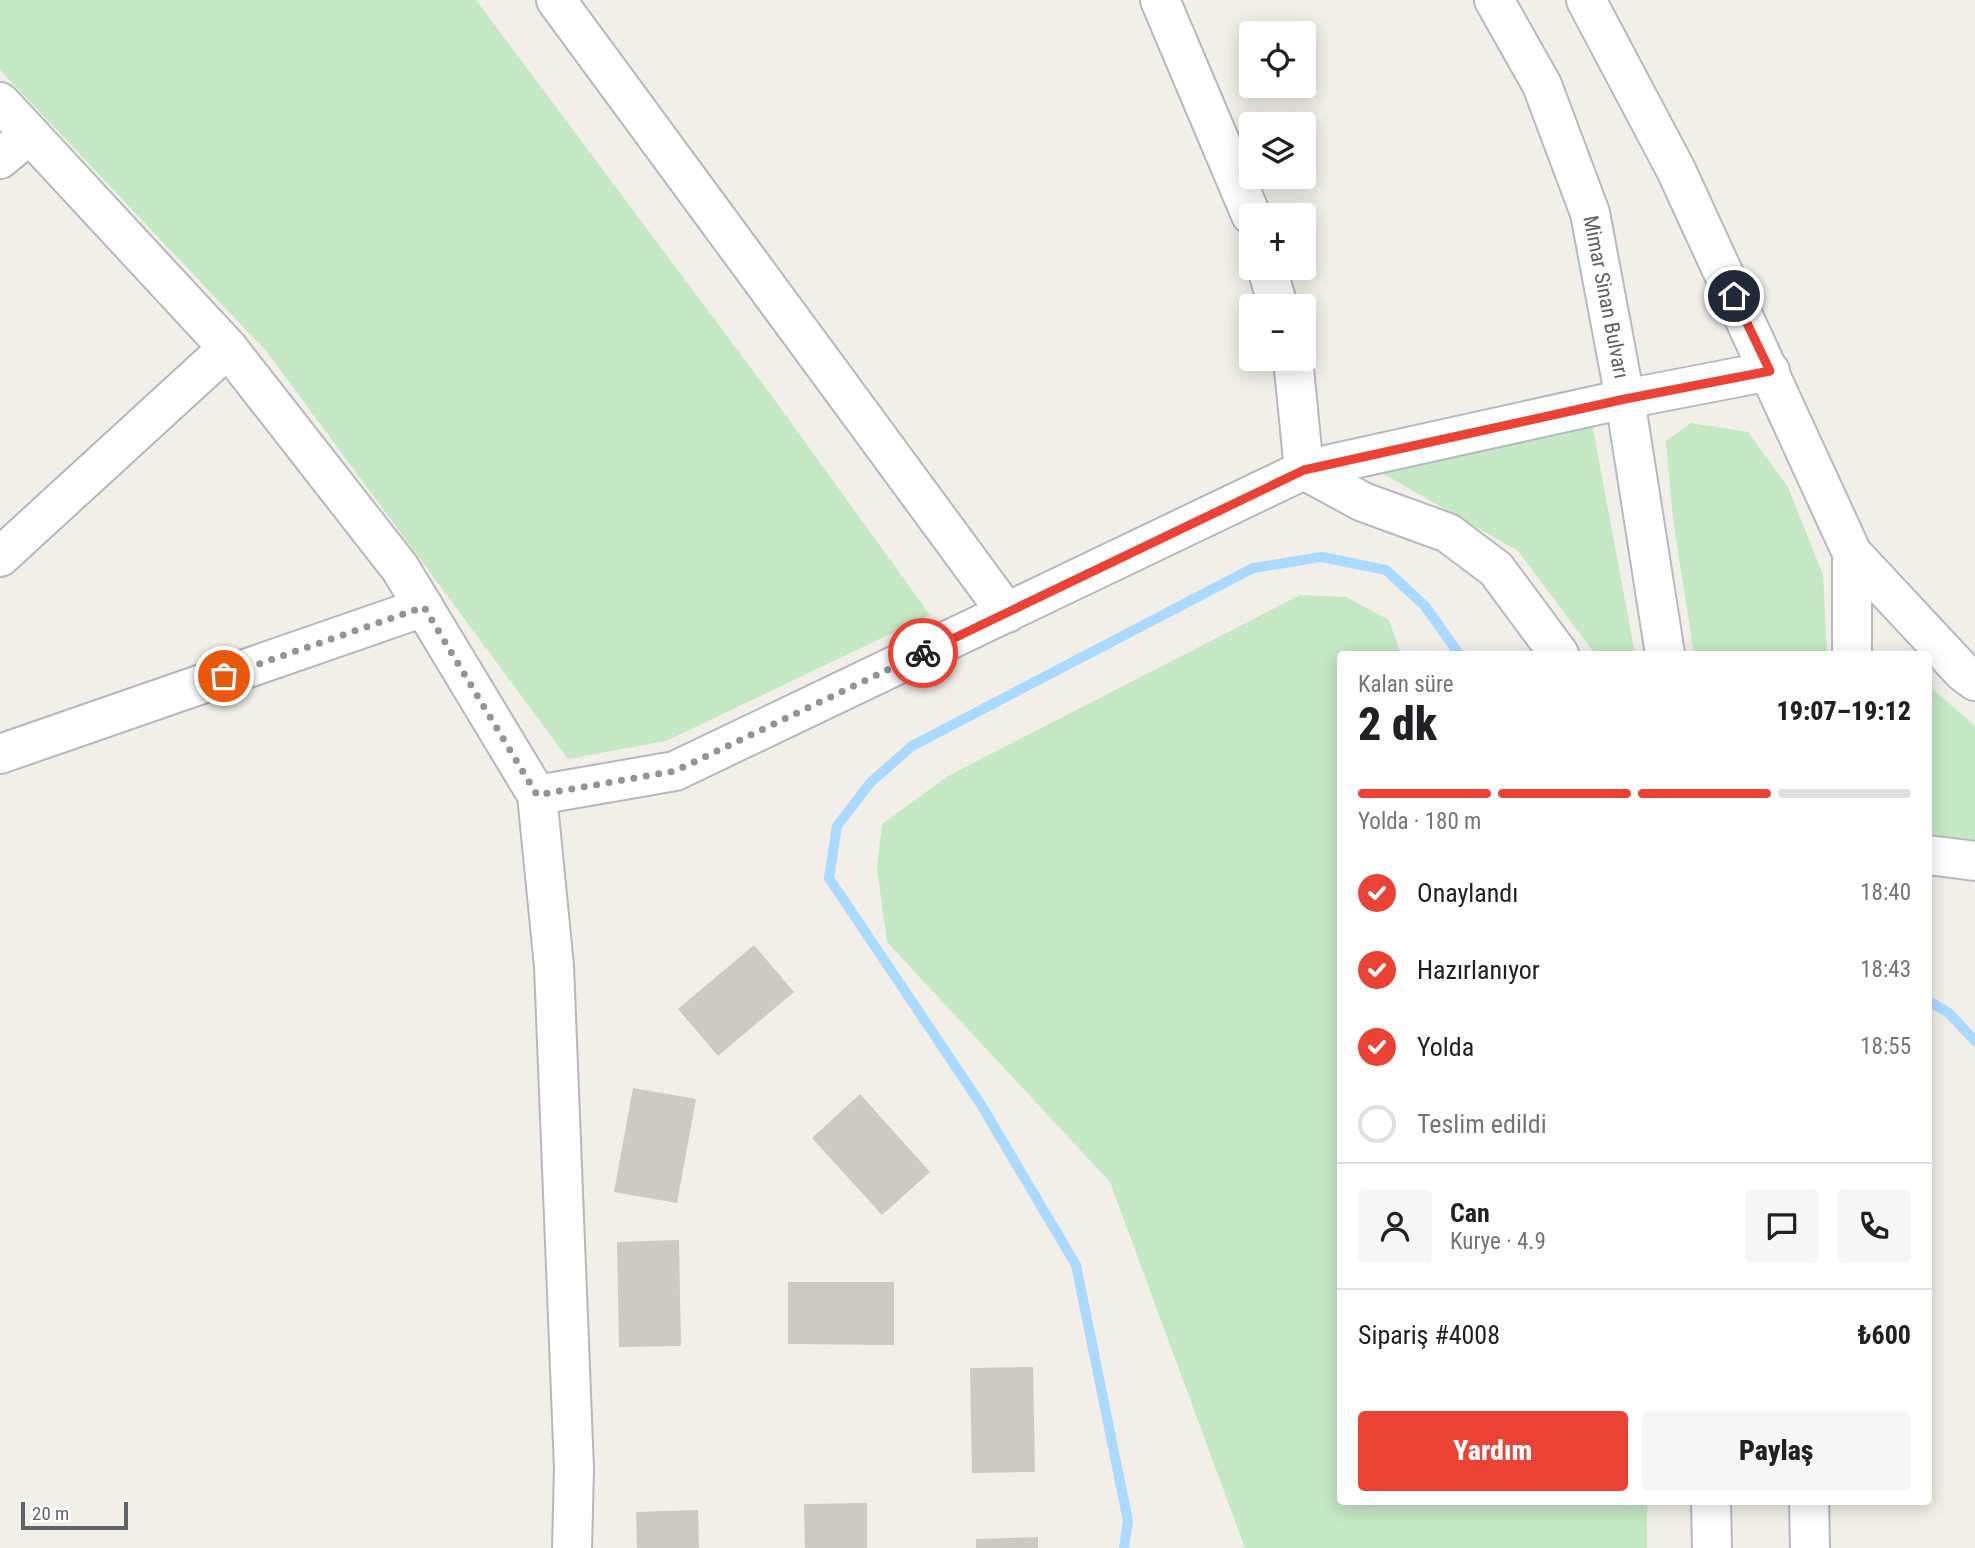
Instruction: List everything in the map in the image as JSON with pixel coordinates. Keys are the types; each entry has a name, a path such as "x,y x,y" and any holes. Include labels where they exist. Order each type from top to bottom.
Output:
{"street":[{"path":"1160,0 1246,203"},
{"name":"Mimar Sinan Bulvarı","path":"1494,0 1542,85 1590,213 1625,399 1665,651"},
{"path":"1586,0 1676,170 1852,553 1963,672 1975,681"},
{"path":"560,1 1007,613"},
{"path":"0,102 228,348 400,568 537,795 554,966 574,1469 572,1548"},
{"path":"0,159 30,134"},
{"path":"0,557 228,348"},
{"path":"1294,371 1304,470"},
{"path":"537,795 675,771 1304,470 1625,399 1770,371"},
{"path":"1304,470 1363,502 1448,533 1496,569 1557,651"},
{"path":"1852,553 1852,651"},
{"path":"0,754 424,607"},
{"path":"1932,856 1975,861"},
{"path":"1711,1505 1712,1548"},
{"path":"1809,1505 1810,1548"}],"green space":[{"path":"0,0 476,0 771,395 930,615 666,741 568,759 267,352 0,70"},
{"path":"1591,418 1634,651 1593,651 1518,551 1375,469"},
{"path":"1691,423 1748,432 1788,487 1823,575 1827,651 1694,651 1673,519 1666,441"},
{"path":"1300,595 1346,597 1389,620 1400,651 1337,651 1337,1505 1647,1505 1647,1548 1245,1548 1110,1182 887,942 877,868 882,824 948,776"},
{"path":"1932,688 1975,726 1975,840 1932,835"}],"building":[{"path":"754,945 794,992 718,1056 678,1009"},
{"path":"633,1088 696,1099 677,1203 614,1192"},
{"path":"860,1094 930,1172 882,1215 812,1138"},
{"path":"679,1240 681,1346 619,1347 617,1242"},
{"path":"788,1282 894,1282 894,1345 788,1344"},
{"path":"1033,1367 1035,1472 972,1473 970,1368"},
{"path":"867,1503 867,1548 805,1548 804,1504"},
{"path":"698,1510 699,1548 637,1548 636,1512"},
{"path":"1038,1537 1038,1548 976,1548 976,1539"}],"waterway":[{"path":"1124,1548 1128,1521 1076,1265 980,1103 829,878 837,826 871,782 912,746 1253,568 1322,557 1386,570 1425,606 1457,651"},
{"path":"1932,1003 1949,1013 1975,1041"}],"way so far":[{"path":"224,676 424,607 537,795 675,771 923,653"}],"route":[{"path":"923,653 1304,470 1625,399 1770,371 1734,296"}]}
